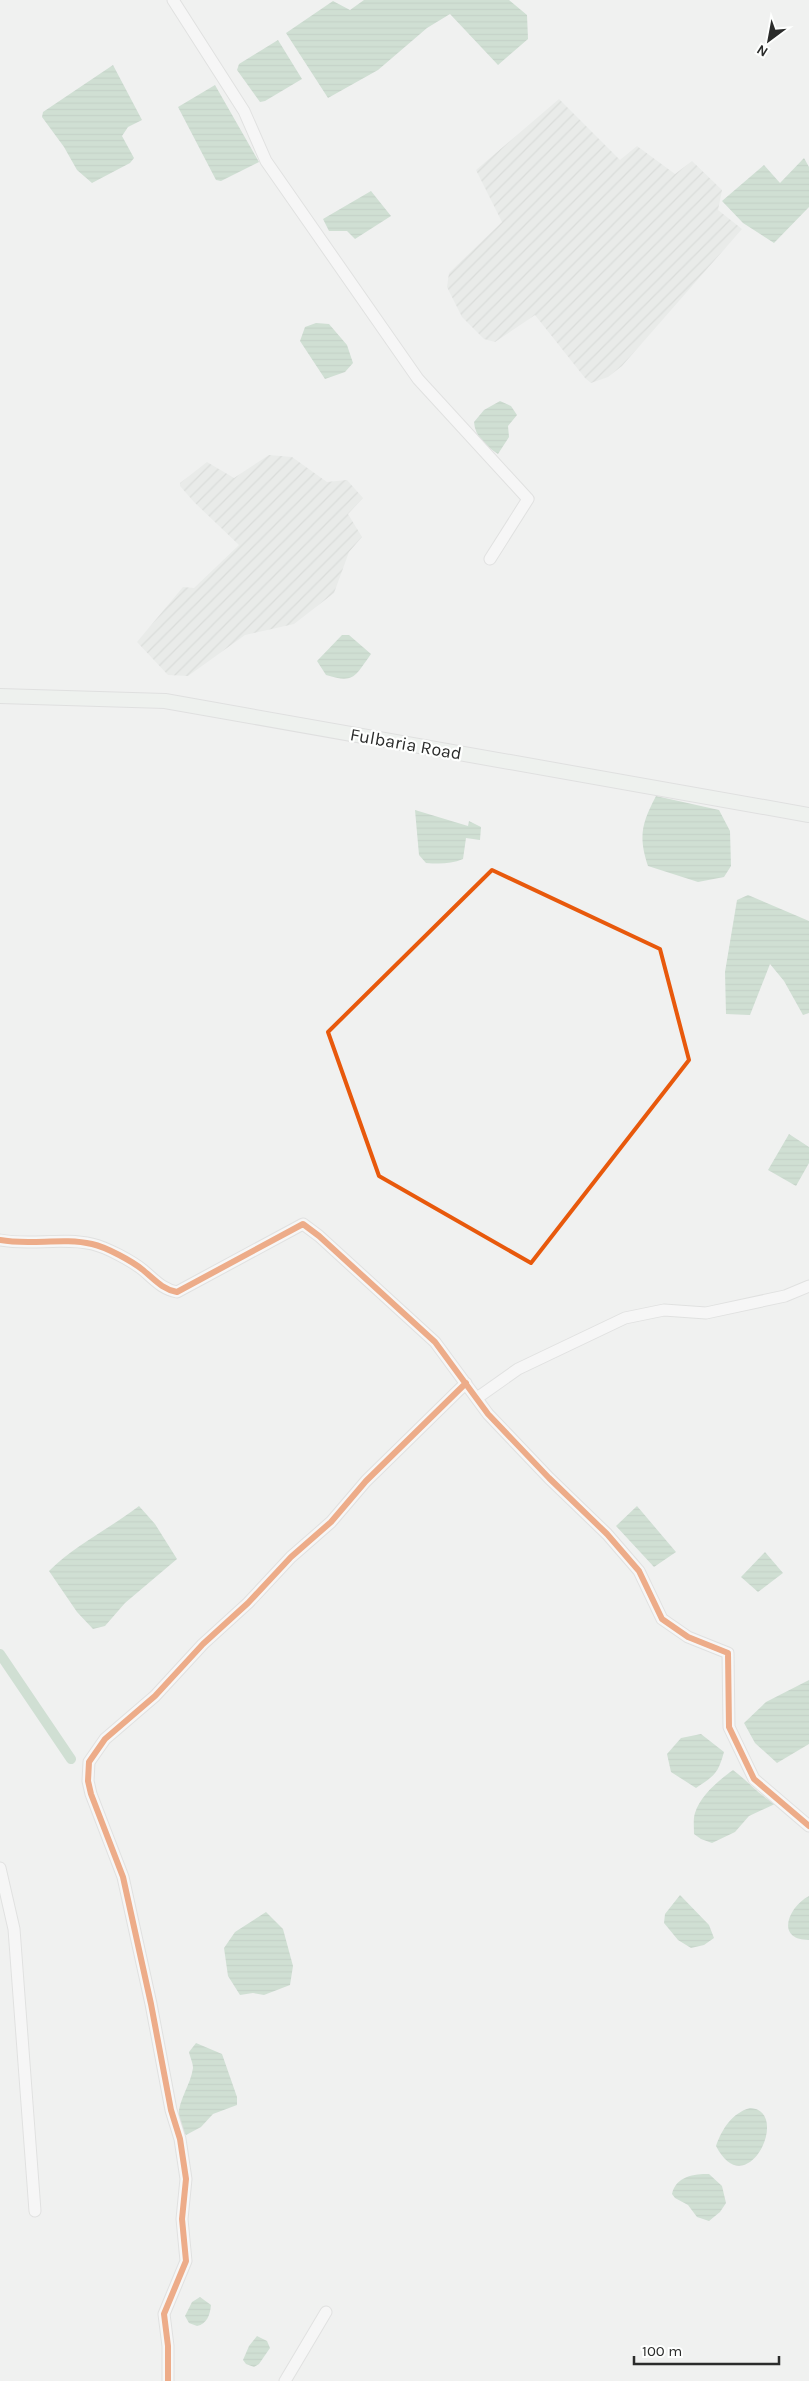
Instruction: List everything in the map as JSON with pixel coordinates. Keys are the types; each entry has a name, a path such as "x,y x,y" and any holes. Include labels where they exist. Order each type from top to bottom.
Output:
{"main road":[{"name":"Fulbaria Road","path":"0,696 165,701 809,815"}],"street":[{"path":"173,0 244,111 266,161 418,379 528,499 490,560"},
{"path":"0,1240 12,1243 47,1241 92,1244 142,1269 165,1290 178,1292 304,1224 435,1342 488,1414 524,1453 607,1534 639,1571 662,1619 688,1637 728,1652 729,1727 754,1780 809,1826"},
{"path":"477,1398 518,1369 626,1318 664,1310 706,1312 785,1296 809,1286"},
{"path":"168,2381 168,2346 164,2314 186,2262 182,2218 186,2179 180,2139 171,2110 124,1877 91,1794 88,1781 89,1762 105,1739 155,1696 203,1644 248,1603 291,1557 331,1522 366,1481 466,1383"},
{"path":"0,1868 14,1929 35,2210"},
{"path":"285,2381 326,2312"}],"highlighted area":[{"path":"492,870 660,949 689,1060 531,1263 379,1176 328,1032"}],"shaded area":[{"path":"364,0 509,0 527,15 528,39 498,65 450,14 427,28 378,70 328,98 286,33 333,1 350,10"},
{"path":"278,40 302,79 265,101 260,102 237,70 239,64"},
{"path":"113,65 142,120 128,127 122,136 134,158 130,163 92,183 77,170 64,147 42,117 43,112"},
{"path":"215,85 259,162 221,181 216,180 178,107"},
{"path":"559,99 620,160 637,146 675,174 692,161 722,190 718,210 742,229 622,366 608,377 591,383 535,315 495,342 484,339 462,317 447,287 449,273 502,222 476,170"},
{"path":"804,158 809,167 809,207 774,243 743,223 722,201 764,165 780,183"},
{"path":"371,191 391,216 355,239 347,231 329,231 323,219"},
{"path":"316,323 329,324 347,345 353,363 345,372 325,379 300,341 305,327"},
{"path":"500,401 511,406 517,415 508,426 509,437 498,454 482,441 476,432 474,422 484,410"},
{"path":"269,455 292,457 327,482 347,480 363,498 348,514 362,537 349,552 334,593 294,624 245,635 188,676 168,675 137,642 183,587 194,588 239,545 194,502 180,486 180,483 207,462 234,478"},
{"path":"342,635 349,635 371,654 357,673 343,679 326,675 317,661"},
{"path":"656,796 719,810 730,831 731,866 724,877 698,882 648,866 642,838 647,814"},
{"path":"415,810 468,826 469,821 481,827 480,840 466,838 463,859 445,863 426,863 419,855"},
{"path":"748,895 809,921 809,1013 803,1015 784,981 770,964 750,1015 726,1014 725,972 737,900"},
{"path":"789,1134 809,1147 809,1163 796,1186 768,1170"},
{"path":"139,1506 155,1524 177,1559 125,1603 105,1626 93,1629 77,1612 49,1571 81,1545"},
{"path":"637,1506 676,1552 654,1567 616,1526"},
{"path":"765,1552 783,1573 758,1592 741,1577"},
{"path":"809,1680 809,1744 777,1763 755,1743 744,1723 766,1702"},
{"path":"701,1734 724,1752 720,1765 714,1774 696,1788 671,1772 667,1754 681,1738"},
{"path":"733,1770 775,1804 749,1816 735,1832 712,1843 701,1839 694,1834 694,1818 697,1807 711,1789"},
{"path":"680,1895 709,1925 714,1938 704,1945 691,1948 678,1940 664,1923 665,1914"},
{"path":"809,1896 809,1940 798,1939 792,1935 788,1922 795,1908"},
{"path":"266,1912 283,1929 293,1966 290,1985 264,1995 253,1993 240,1995 228,1976 224,1948 235,1932"},
{"path":"196,2043 222,2054 237,2097 237,2105 213,2114 201,2127 186,2135 181,2126 179,2110 193,2068 189,2052"},
{"path":"750,2108 762,2113 767,2123 766,2137 760,2150 751,2161 740,2166 728,2162 716,2146 721,2134 733,2118"},
{"path":"709,2174 722,2186 726,2203 720,2212 709,2221 697,2217 688,2205 675,2198 672,2194 677,2183 686,2177"},
{"path":"200,2297 211,2305 207,2318 197,2326 189,2323 185,2316 192,2302"},
{"path":"257,2336 267,2341 270,2348 259,2364 254,2367 246,2364 243,2360 249,2346"}],"waterway":[{"path":"0,1654 71,1759"}],"cycle path":[{"path":"0,1240 11,1242 69,1241 92,1244 126,1259 163,1286 177,1292 303,1224 319,1236 435,1342 488,1414 549,1478 607,1534 639,1571 662,1619 688,1637 728,1653 729,1727 754,1779 809,1826"},
{"path":"168,2381 168,2346 164,2314 186,2261 182,2219 186,2179 180,2139 171,2110 151,2004 123,1877 91,1794 88,1781 89,1762 105,1739 155,1696 203,1644 248,1603 291,1557 331,1522 366,1481 466,1383"}]}
